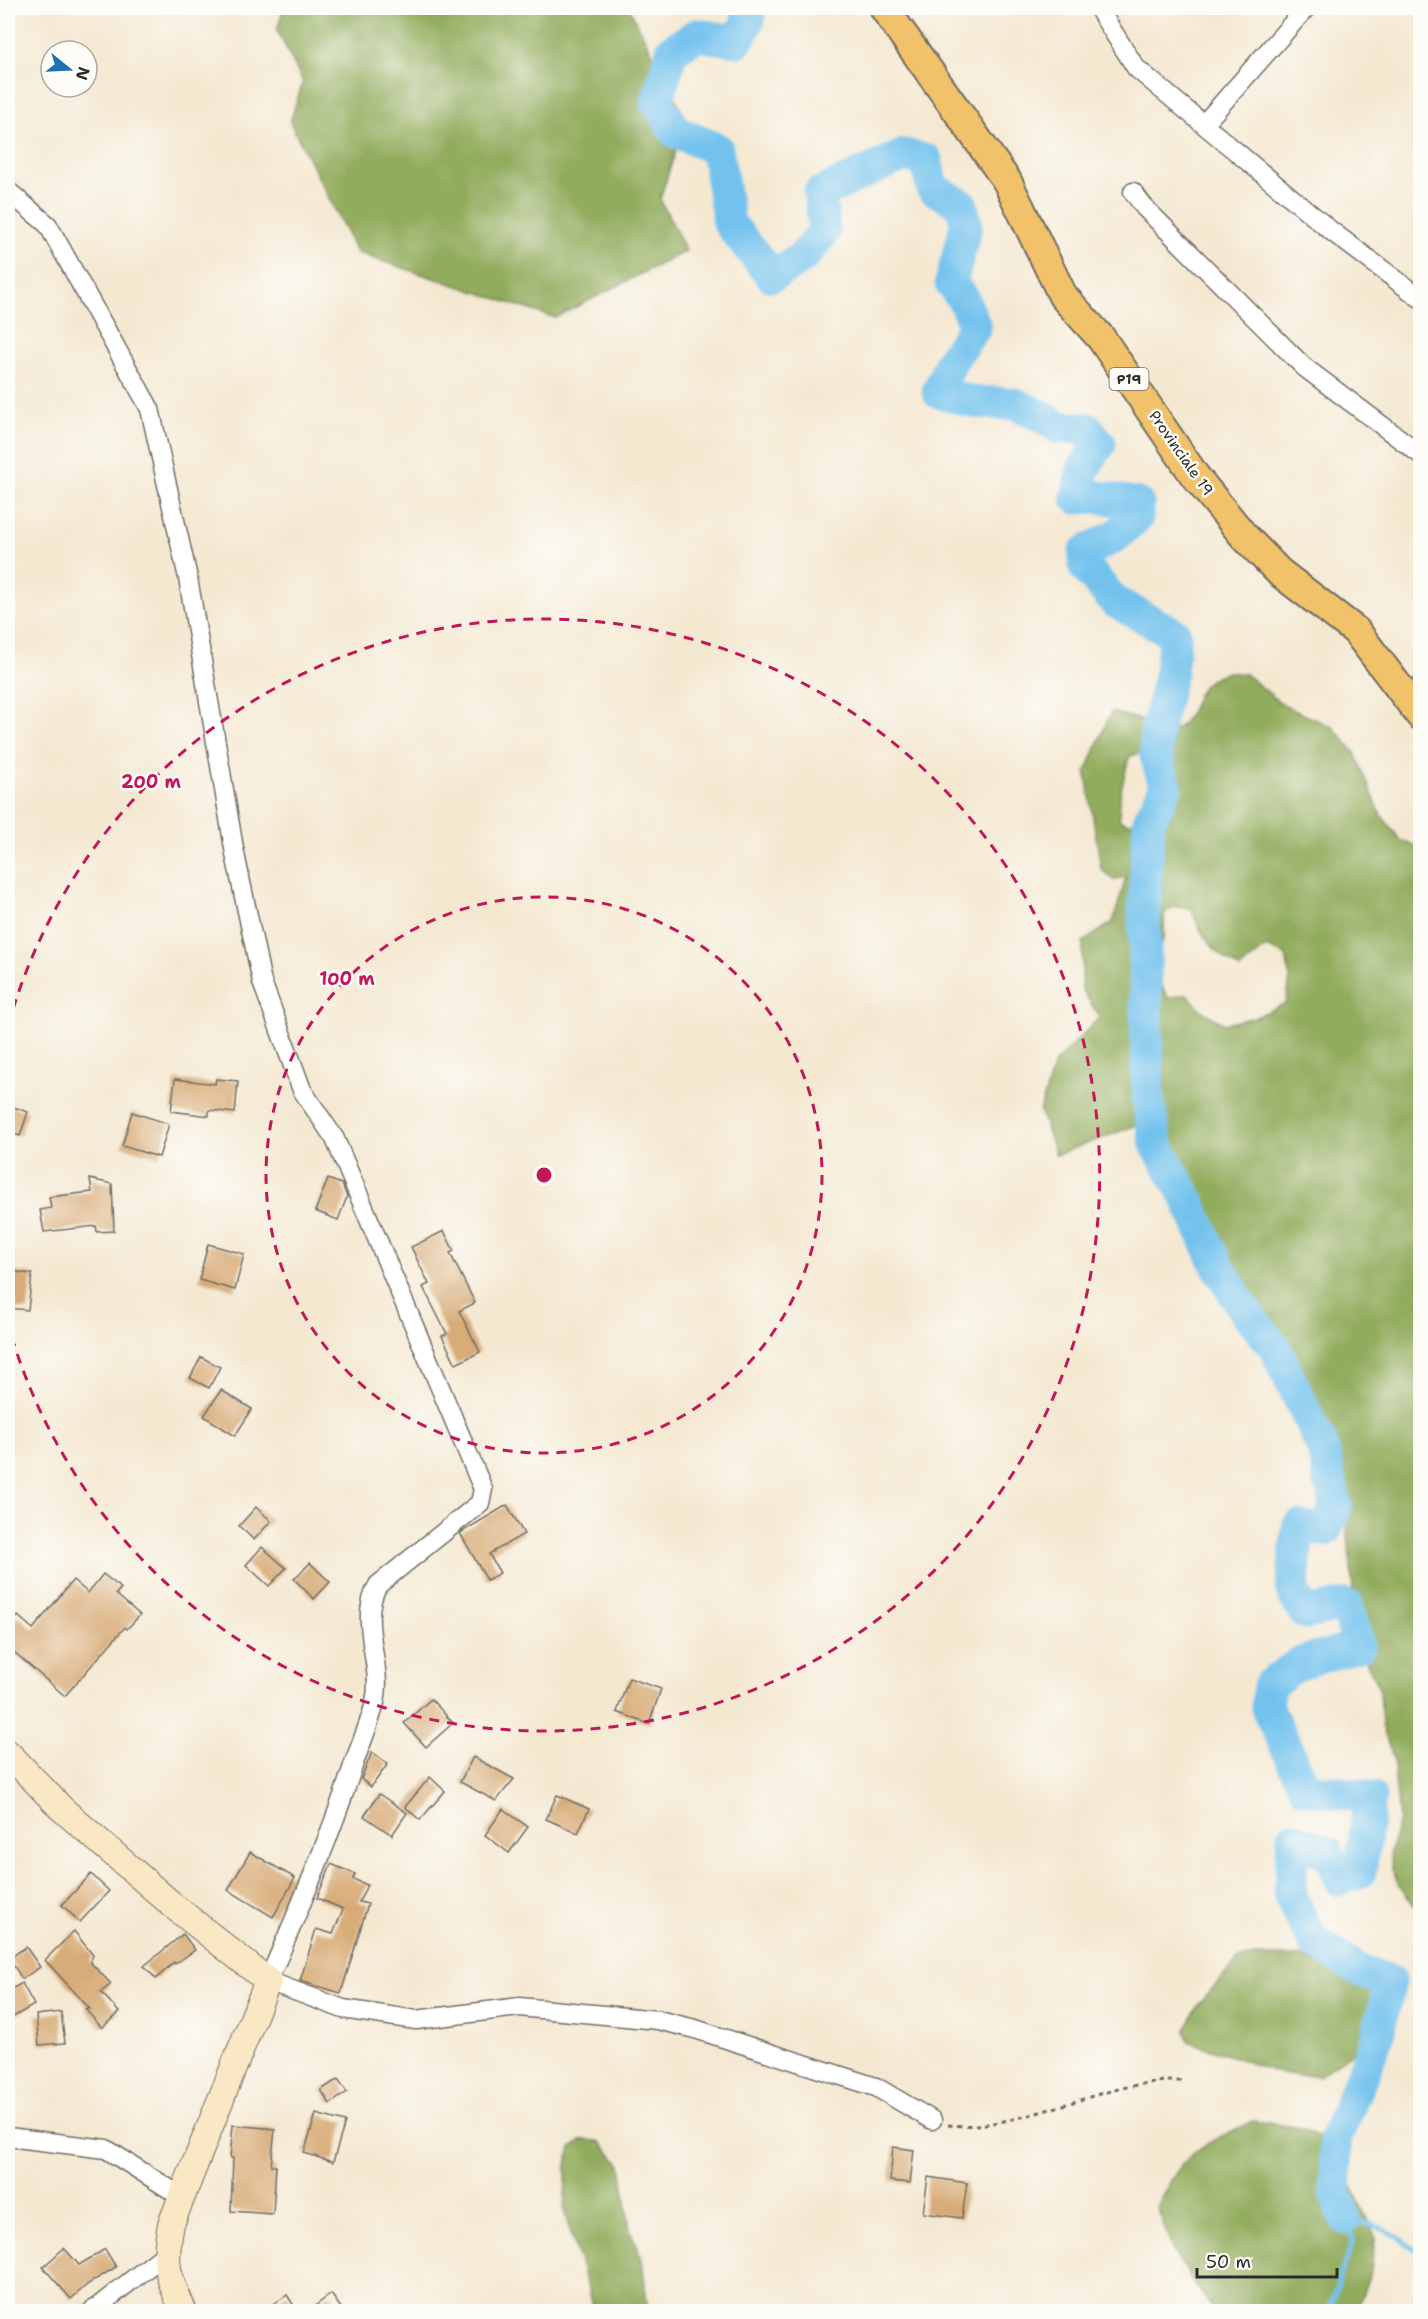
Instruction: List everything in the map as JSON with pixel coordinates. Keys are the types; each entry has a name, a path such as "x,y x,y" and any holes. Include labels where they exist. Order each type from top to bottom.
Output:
{"main road":[{"name":"Provinciale 19","path":"884,8 1007,181 1063,296 1101,338 1195,477 1243,535 1279,572 1356,631 1420,715"}],"street":[{"path":"1098,8 1136,68 1330,230 1420,298"},
{"path":"1203,124 1306,8"},
{"path":"8,191 48,225 150,409 188,578 235,854 262,982 302,1090 335,1139 483,1489 480,1503 378,1585 371,1597 369,1612 376,1669 375,1702 329,1833 171,2224 165,2254 168,2277 184,2312"},
{"path":"1133,192 1145,208 1304,367 1420,454"},
{"path":"8,1753 62,1809 176,1908 268,1981 343,2009 416,2020 519,2007 658,2020 695,2029 876,2086 932,2120"},
{"path":"8,2136 106,2149 182,2197"},
{"path":"91,2312 165,2254"}],"path":[{"path":"932,2120 950,2125 987,2123 1067,2105 1156,2080 1182,2081"}],"green space":[{"path":"284,8 629,8 686,119 660,199 686,251 555,318 357,253 290,122 303,82 277,30"},
{"path":"1228,672 1245,674 1285,706 1333,727 1355,753 1381,815 1401,841 1420,847 1420,1913 1398,1884 1392,1869 1390,1852 1399,1820 1393,1757 1382,1726 1380,1691 1367,1663 1354,1601 1345,1503 1317,1408 1280,1344 1235,1279 1164,1137 1137,1125 1056,1155 1040,1111 1054,1064 1100,1017 1082,990 1083,942 1113,922 1126,877 1113,880 1101,869 1086,772 1111,712 1177,729 1190,712 1201,689 1215,677","holes":["1141,752 1153,783 1140,814 1131,824 1119,820 1120,794 1129,757","1174,907 1191,908 1204,936 1222,956 1240,969 1266,947 1286,955 1290,978 1286,1003 1256,1017 1224,1024 1202,1011 1187,994 1168,998 1160,983 1154,962 1164,936 1164,913"]},
{"path":"1254,1956 1301,1956 1370,1984 1378,1999 1360,2047 1318,2076 1282,2074 1188,2041 1185,2031 1198,2005 1239,1959"},
{"path":"1253,2121 1302,2128 1334,2146 1375,2238 1371,2271 1356,2311 1214,2311 1173,2251 1157,2207 1176,2173 1194,2152"},
{"path":"583,2140 599,2141 621,2165 630,2231 642,2259 648,2311 598,2311 593,2305 564,2211 567,2164 571,2148"}],"building":[{"path":"175,1079 215,1084 216,1079 238,1081 235,1113 209,1110 209,1116 171,1111"},
{"path":"8,1105 28,1112 20,1136 8,1132"},
{"path":"132,1112 169,1124 159,1157 122,1146"},
{"path":"90,1179 112,1184 114,1231 97,1232 96,1226 44,1232 40,1210 51,1208 49,1197 92,1192"},
{"path":"328,1179 342,1184 347,1197 338,1220 315,1211"},
{"path":"444,1231 454,1251 450,1253 475,1303 459,1311 480,1352 456,1364 442,1336 447,1334 423,1287 429,1284 411,1247"},
{"path":"208,1244 244,1254 235,1290 199,1280"},
{"path":"8,1271 32,1274 28,1310 8,1308"},
{"path":"201,1357 220,1367 209,1388 190,1378"},
{"path":"221,1390 252,1409 235,1436 204,1416"},
{"path":"507,1505 524,1534 489,1554 500,1573 487,1580 460,1533"},
{"path":"256,1507 271,1521 254,1540 239,1526"},
{"path":"262,1547 286,1568 269,1586 246,1565"},
{"path":"310,1563 330,1582 314,1599 294,1579"},
{"path":"103,1574 121,1588 116,1594 140,1615 127,1629 125,1627 65,1696 8,1647 8,1628 18,1616 33,1629 73,1580 88,1593"},
{"path":"629,1678 661,1689 649,1724 617,1712"},
{"path":"431,1699 453,1723 426,1747 404,1723"},
{"path":"372,1752 388,1764 371,1787 361,1779"},
{"path":"473,1757 514,1779 496,1801 460,1782"},
{"path":"430,1777 445,1791 420,1820 405,1807"},
{"path":"379,1794 407,1813 392,1835 364,1816"},
{"path":"557,1795 589,1809 578,1833 546,1819"},
{"path":"503,1809 528,1827 509,1853 485,1835"},
{"path":"250,1852 295,1878 273,1917 228,1890"},
{"path":"331,1864 355,1874 353,1879 367,1885 359,1902 368,1904 341,1993 300,1981 316,1929 333,1934 343,1909 317,1898"},
{"path":"91,1874 109,1891 80,1922 62,1905"},
{"path":"74,1931 93,1955 90,1962 111,1984 101,1992 119,2012 102,2028 85,2009 90,2009 45,1960"},
{"path":"183,1934 195,1950 175,1964 174,1962 156,1979 144,1966"},
{"path":"26,1947 40,1967 22,1979 9,1958"},
{"path":"22,1983 34,2005 8,2020 8,1991"},
{"path":"61,2012 65,2043 39,2045 36,2015"},
{"path":"338,2079 347,2092 330,2104 321,2090"},
{"path":"316,2114 345,2122 333,2162 304,2153"},
{"path":"233,2125 275,2129 271,2166 276,2166 273,2214 231,2211 233,2158 230,2158"},
{"path":"893,2147 914,2150 910,2183 890,2181"},
{"path":"928,2177 967,2183 962,2218 923,2213"},
{"path":"64,2248 79,2265 105,2249 116,2267 88,2284 71,2299 43,2267"},
{"path":"331,2294 344,2312 307,2312"},
{"path":"287,2295 298,2312 262,2312"}],"waterway":[{"path":"746,8 749,19 737,41 697,35 672,50 657,102 676,132 717,149 729,223 772,276 803,257 824,231 820,193 904,155 926,160 932,188 962,205 966,225 951,283 964,301 975,327 951,361 938,392 973,402 1015,404 1058,427 1088,429 1100,444 1083,469 1077,498 1100,497 1138,504 1137,517 1116,536 1085,552 1085,567 1115,602 1175,634 1171,672 1156,733 1156,756 1166,787 1149,821 1144,908 1148,1099 1156,1144 1188,1200 1216,1263 1244,1310 1274,1346 1322,1446 1336,1506 1326,1530 1298,1527 1292,1591 1305,1613 1346,1605 1359,1646 1300,1663 1269,1685 1267,1707 1305,1788 1370,1797 1360,1872 1340,1880 1328,1853 1293,1838 1290,1896 1313,1941 1362,1972 1390,1981 1377,2038 1335,2140 1336,2194 1345,2218"},
{"path":"1345,2218 1386,2230 1420,2252"},
{"path":"1328,2312 1353,2240 1345,2218"}]}
